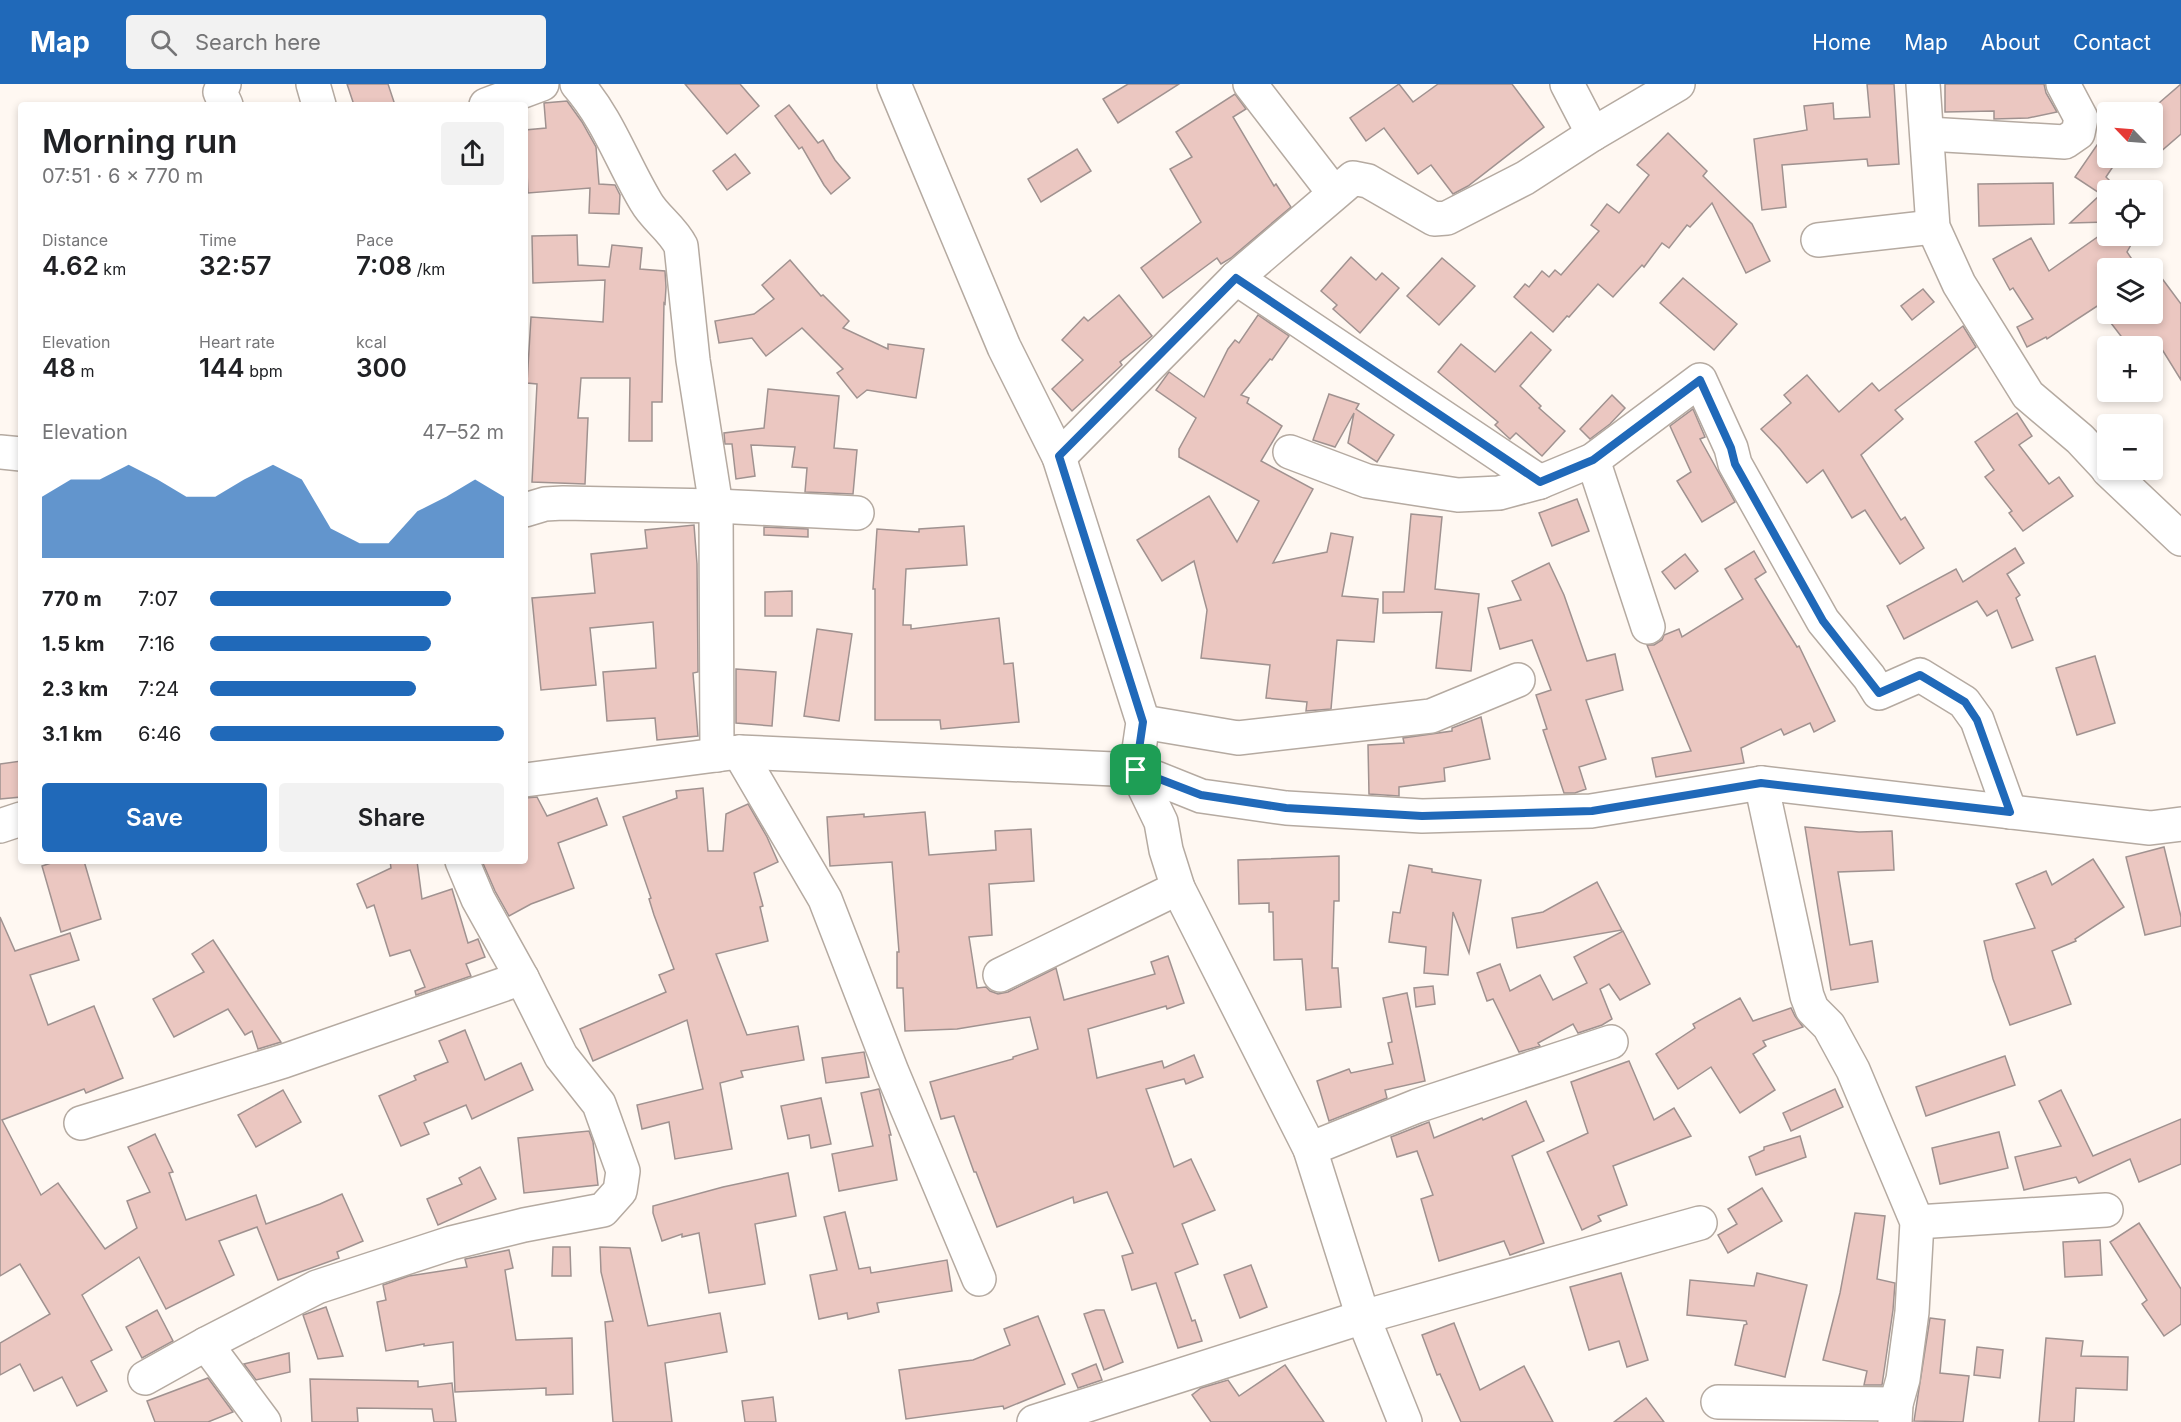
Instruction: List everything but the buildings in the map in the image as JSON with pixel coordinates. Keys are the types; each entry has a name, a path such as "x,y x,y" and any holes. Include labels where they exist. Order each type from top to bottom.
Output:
{"street":[{"path":"224,84 220,92 225,102"},
{"path":"313,84 317,102"},
{"path":"499,95 542,84"},
{"path":"577,84 594,103 647,204 676,236 681,246 693,360 716,506 728,754 825,899 892,1072 979,1279"},
{"path":"894,84 1004,347 1059,456 1143,722 1136,770 1161,822 1166,850 1178,888 1310,1149 1362,1317 1405,1422"},
{"path":"1250,84 1334,193"},
{"path":"1567,84 1593,134"},
{"path":"1059,456 1236,278 1353,178 1368,181 1434,219 1447,218 1526,178 1593,134 1678,84"},
{"path":"1923,84 1934,227 1959,284 2028,395 2080,439 2097,457"},
{"path":"1928,134 2065,142 2078,133 2081,118 2063,84"},
{"path":"1818,240 1934,227"},
{"path":"1236,278 1540,482"},
{"path":"1290,452 1367,481 1458,495 1499,493 1540,482 1593,460 1700,380 1731,448 1735,464 1823,621 1879,693 1920,675 1965,702 1977,720 2010,812"},
{"path":"0,452 18,454"},
{"path":"1593,460 1648,627"},
{"path":"2119,480 2181,539"},
{"path":"528,509 545,504 563,503 716,506 857,513"},
{"path":"1143,722 1238,738 1431,716 1518,680"},
{"path":"528,780 728,754 1136,770 1201,795 1286,808 1422,816 1592,811 1761,783 2150,828 2181,824"},
{"path":"1718,1402 1895,1413 1903,1379 1912,1312 1917,1222 1853,1070 1829,1026 1812,1009 1807,996 1761,783"},
{"path":"0,826 18,820"},
{"path":"145,1378 317,1287 451,1243 524,1225 603,1210 620,1191 623,1171 599,1104 561,1056 522,978 478,899 463,864"},
{"path":"1000,975 1178,888"},
{"path":"81,1123 285,1061 522,978"},
{"path":"1310,1149 1417,1106 1611,1042"},
{"path":"1917,1222 2106,1210"},
{"path":"1034,1422 1362,1317 1700,1223"},
{"path":"206,1344 264,1422"}],"route":[{"path":"1236,278 1540,482 1593,460 1700,380 1731,448 1735,464 1823,621 1869,677 1879,693 1920,675 1965,702 1977,720 2010,812 1761,783 1592,811 1422,816 1286,808 1201,795 1136,770 1143,722 1059,456 1236,278"}]}
